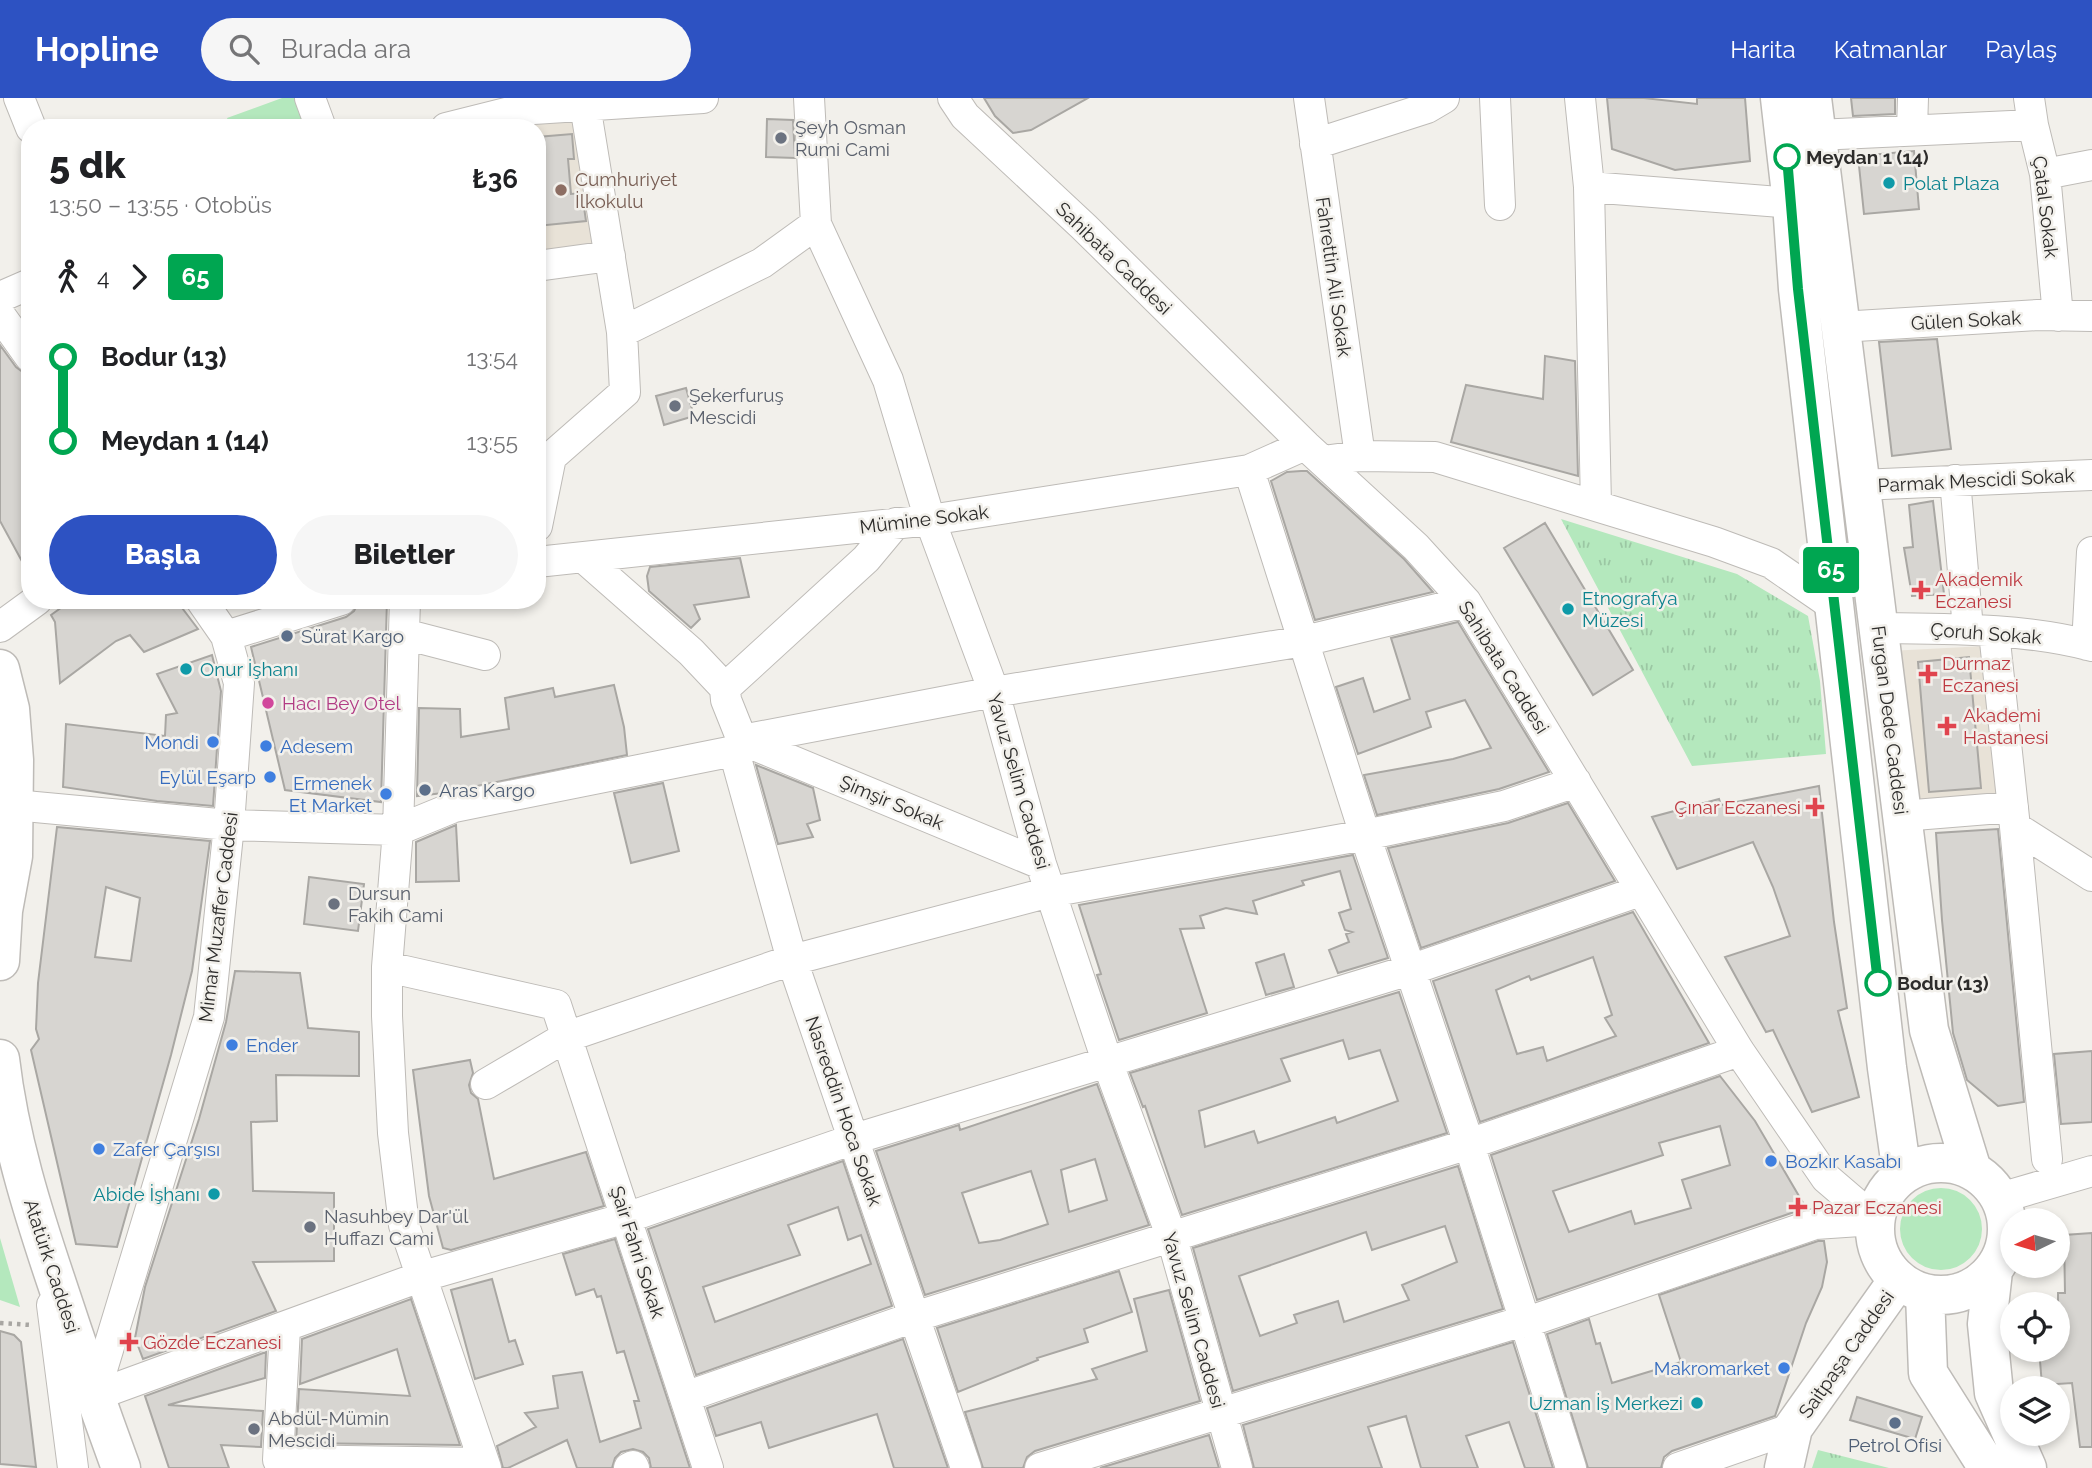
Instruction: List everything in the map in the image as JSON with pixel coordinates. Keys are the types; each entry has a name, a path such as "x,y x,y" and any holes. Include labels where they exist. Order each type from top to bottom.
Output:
{"main road":[{"path":"1780,98 1798,289 1887,1068 1902,1174"},
{"name":"Furgan Dede Caddesi","path":"1812,98 1929,1030 1972,1170"},
{"path":"0,669 10,709 14,760 13,856 2,919 0,961"},
{"name":"Atatürk Caddesi","path":"0,1059 4,1095 39,1231 121,1468"},
{"path":"1933,1162 1953,1163 1972,1170 1988,1182 2000,1198 2006,1217 2007,1236 2002,1255 1993,1271 1979,1284 1962,1292 1944,1296 1912,1287 1887,1268 1878,1253 1875,1220 1880,1202 1889,1186 1902,1174 1917,1166 1933,1162"},
{"path":"1993,1271 1987,1324 1994,1393 2027,1468"},
{"path":"1912,1287 1928,1373 1988,1468"},
{"name":"Saitpaşa Caddesi","path":"1784,1468 1793,1428 1912,1287"}],"street":[{"path":"19,98 27,119"},
{"path":"310,98 318,119"},
{"path":"455,119 552,103 585,105 703,98"},
{"name":"Yavuz Selim Caddesi","path":"809,98 816,224 888,380 930,520 995,692 1046,878 1107,1061 1172,1238 1237,1468"},
{"name":"Sahibata Caddesi","path":"953,98 965,116 1084,227 1314,453 1416,547 1466,602 1739,1051 1826,1178 1875,1220"},
{"name":"Fahrettin Ali Sokak","path":"1308,98 1360,456"},
{"path":"1315,144 1427,108 1444,98"},
{"path":"1495,98 1500,205"},
{"path":"1580,98 1589,187 1596,505"},
{"path":"1912,130 1913,98"},
{"path":"546,451 625,392 622,332 585,105"},
{"path":"1817,135 1912,130 2031,112"},
{"name":"Çatal Sokak","path":"2031,112 2045,174 2058,316"},
{"path":"2045,174 2092,166"},
{"path":"1589,187 1792,203"},
{"path":"622,332 762,263 816,224"},
{"path":"546,266 610,256"},
{"path":"0,297 21,288"},
{"path":"0,315 21,344"},
{"name":"Gülen Sokak","path":"1840,327 2092,316"},
{"name":"Mümine Sokak","path":"546,561 930,520 1248,470 1314,453 1435,457 1714,542 1771,563 1835,607"},
{"path":"1248,470 1572,1468"},
{"name":"Parmak Mescidi Sokak","path":"1860,485 2092,475"},
{"path":"1955,480 2014,817 2047,1159"},
{"path":"584,558 691,652 725,688 866,559 896,523"},
{"path":"2090,645 2092,552"},
{"path":"14,805 229,825 398,830 454,807 738,746 995,692 1304,641 1466,602"},
{"path":"0,627 25,609"},
{"name":"Mimar Muzaffer Caddesi","path":"94,1396 209,1017 229,825 239,683 226,636 207,609"},
{"path":"226,636 312,609"},
{"path":"285,1328 278,1460 485,1466 404,1224 393,1133 387,967 398,830 405,609"},
{"name":"Çoruh Sokak","path":"1879,628 2041,634 2090,645"},
{"path":"404,634 485,655"},
{"name":"Nasreddin Hoca Sokak","path":"725,688 792,960 966,1468"},
{"name":"Şimşir Sokak","path":"738,746 1046,878"},
{"path":"486,1084 566,1037 1046,878 1365,835 1504,806 1576,782"},
{"path":"1902,816 2014,817 2092,876"},
{"path":"94,1396 420,1277 626,1218 854,1139 1410,970 1640,891"},
{"name":"Şair Fahri Sokak","path":"387,967 556,1004 708,1468"},
{"path":"685,1397 914,1317 1469,1144 1739,1051"},
{"path":"2000,1198 2092,1171"},
{"path":"1040,1468 1524,1323 1815,1224 1875,1220"},
{"path":"39,1231 53,1311 73,1468"},
{"path":"1678,1468 1793,1428"},
{"path":"629,1468 634,1468"}],"shaded area":[{"name":"Cumhuriyet İlkokulu","path":"572,116 595,252 546,259 546,119"},
{"name":"Akademi Hastanesi","path":"1985,646 2001,800 1913,803 1889,651"}],"green space":[{"path":"282,98 318,98 326,119 227,119"},
{"path":"1561,519 1737,574 1808,616 1820,681 1826,754 1692,766"},
{"path":"1933,1188 1949,1188 1964,1195 1975,1206 1982,1221 1979,1245 1970,1258 1949,1270 1933,1270 1918,1263 1907,1252 1900,1237 1900,1221 1907,1206 1918,1195"},
{"path":"0,1238 20,1307 0,1300"},
{"path":"1818,1450 1889,1468 1812,1468"}],"building":[{"path":"984,98 1088,98 1031,130 1013,133 995,116"},
{"path":"1607,98 1644,98 1697,104 1697,98 1745,98 1750,161 1675,170 1612,149"},
{"path":"1851,98 1895,98 1895,114 1853,116"},
{"name":"Şeyh Osman Rumi Cami","path":"767,119 793,120 795,158 766,157"},
{"path":"572,134 574,159 568,159 571,194 582,193 586,221 546,225 546,136"},
{"name":"Polat Plaza","path":"1914,151 1919,209 1864,214 1858,156"},
{"path":"1937,339 1951,449 1892,456 1879,342"},
{"path":"0,345 21,371 21,560 0,521"},
{"path":"1545,356 1575,361 1578,476 1451,442 1466,385 1543,399"},
{"name":"Şekerfuruş Mescidi","path":"686,388 694,416 664,425 656,396"},
{"path":"1307,471 1404,559 1433,592 1315,620 1271,481 1287,472"},
{"path":"1933,501 1944,594 1912,596 1904,548 1913,547 1909,505"},
{"name":"Etnografya Müzesi","path":"1545,523 1633,670 1593,695 1504,548"},
{"path":"740,558 749,597 694,605 700,619 691,628 649,591 647,576 650,567"},
{"path":"59,609 183,609 198,629 144,652 130,635 116,641 60,683 55,622 51,615"},
{"path":"387,609 381,802 285,790 251,647 346,617 354,611"},
{"path":"1458,622 1549,772 1499,789 1377,815 1364,775 1453,759 1491,748 1465,700 1426,712 1431,727 1358,754 1336,687 1363,678 1374,712 1410,699 1391,638"},
{"path":"212,655 221,691 213,806 63,787 66,724 165,736 166,715 177,713 157,674"},
{"path":"1969,657 1981,788 1929,792 1918,662"},
{"path":"614,685 624,727 627,755 417,796 419,708 460,709 461,737 509,729 505,698 553,688 555,697"},
{"path":"756,765 813,788 820,820 807,824 813,837 778,844"},
{"path":"663,783 679,851 631,863 614,793"},
{"path":"1819,786 1834,922 1847,1008 1838,1011 1859,1097 1812,1112 1773,1030 1766,1032 1725,957 1790,936 1773,887 1753,842 1677,869 1652,817 1719,799 1721,805"},
{"path":"1568,803 1615,881 1421,948 1388,848 1508,823"},
{"path":"456,825 459,881 416,882 416,842"},
{"path":"57,827 210,841 192,971 117,1247 76,1244 31,1050 39,1039 36,1029 38,983","holes":["106,887 140,898 131,961 95,957"]},
{"path":"1998,829 2024,1102 1998,1106 1967,1080 1953,1033 1936,833"},
{"path":"1353,855 1388,958 1338,973 1329,950 1349,942 1346,934 1352,932 1345,930 1339,913 1351,909 1340,871 1302,881 1304,885 1253,901 1257,914 1226,908 1200,916 1204,928 1180,929 1207,1013 1119,1040 1097,975 1101,974 1079,905"},
{"name":"Dursun Fakih Cami","path":"309,877 364,884 358,931 304,924"},
{"path":"1633,912 1709,1043 1480,1122 1433,981","holes":["1593,957 1612,1015 1605,1018 1616,1036 1547,1061 1543,1047 1517,1054 1496,990 1529,976 1531,980"]},
{"path":"1284,954 1294,987 1266,995 1256,963"},
{"path":"235,971 300,973 308,1028 359,1032 359,1076 276,1075 277,1121 251,1122 253,1191 334,1193 334,1261 253,1262 276,1311 143,1359 135,1338 145,1287 199,1119 226,1022"},
{"path":"1399,992 1447,1133 1182,1215 1145,1106 1143,1107 1130,1073","holes":["1343,1040 1349,1059 1380,1050 1398,1101 1337,1123 1335,1117 1258,1143 1254,1131 1205,1147 1199,1111 1290,1081 1281,1059"]},
{"path":"2092,1051 2092,1122 2061,1124 2054,1054"},
{"path":"470,1060 473,1073 469,1085 471,1093 478,1099 494,1179 586,1152 604,1206 451,1250 443,1248 429,1196 413,1070"},
{"path":"1720,1076 1755,1121 1806,1208 1537,1300 1491,1155","holes":["1720,1126 1730,1165 1682,1180 1691,1208 1635,1224 1631,1211 1569,1232 1553,1191 1663,1155 1659,1143"]},
{"path":"1097,1084 1149,1225 925,1295 876,1151 959,1125 960,1130","holes":["1095,1159 1107,1200 1069,1212 1061,1170","1031,1171 1048,1224 1000,1240 979,1243 962,1193"]},
{"path":"843,1161 892,1306 696,1375 648,1229","holes":["838,1207 848,1240 861,1235 871,1264 715,1322 703,1287 800,1255 788,1225"]},
{"path":"1458,1166 1503,1309 1233,1391 1193,1248","holes":["1445,1226 1457,1262 1402,1285 1409,1300 1344,1322 1338,1301 1294,1315 1297,1323 1260,1336 1239,1276 1366,1232 1372,1250"]},
{"path":"2092,1233 2092,1447 2080,1447 2070,1376 2041,1376 2040,1362 2070,1362 2070,1292 2065,1292 2065,1278 2070,1278 2070,1235"},
{"path":"615,1239 690,1468 651,1468 649,1458 643,1452 633,1449 621,1452 615,1458 612,1468 577,1468 567,1440 503,1468 497,1446 536,1427 525,1413 558,1408 553,1376 582,1372 600,1442 641,1428 634,1401 639,1401 624,1351 617,1353 601,1296 597,1297 594,1289 576,1295 563,1254"},
{"path":"1824,1241 1827,1262 1822,1287 1806,1323 1775,1416 1672,1451 1664,1457 1661,1468 1588,1468 1547,1334 1589,1319 1596,1344 1600,1343 1612,1383 1681,1362 1659,1295"},
{"path":"1119,1271 1132,1312 1084,1329 1088,1342 1037,1358 1038,1360 958,1392 937,1328"},
{"path":"492,1279 509,1342 515,1340 523,1364 475,1379 451,1290"},
{"path":"1169,1290 1200,1401 1035,1451 1027,1457 1023,1468 983,1468 965,1412 1097,1379 1092,1369 1147,1351 1134,1299"},
{"path":"411,1299 460,1445 296,1443 299,1389 410,1396 397,1349 300,1384 302,1339"},
{"path":"0,1331 14,1335 21,1342 36,1467 0,1464"},
{"path":"903,1339 948,1468 894,1468 877,1414 769,1448 761,1422 716,1436 707,1408"},
{"path":"1513,1342 1553,1468 1525,1468 1509,1422 1466,1436 1478,1468 1421,1468 1406,1416 1368,1427 1382,1468 1254,1468 1243,1425"},
{"path":"266,1352 265,1378 168,1405 263,1411 261,1447 221,1445 229,1468 169,1468 145,1396"},
{"path":"1857,1397 1922,1417 1915,1439 1850,1420"},
{"path":"1209,1435 1219,1468 1100,1468"}],"bus line":[{"name":"65","path":"1787,157 1798,289 1878,983"}],"place":[{"name":"Şeyh Osman Rumi Cami","path":"781,138"},
{"name":"Meydan 1 (14)","path":"1787,157"},
{"name":"Polat Plaza","path":"1889,183"},
{"name":"Cumhuriyet İlkokulu","path":"561,190"},
{"name":"Şekerfuruş Mescidi","path":"675,406"},
{"name":"Akademik Eczanesi","path":"1921,590"},
{"name":"Etnografya Müzesi","path":"1568,609"},
{"name":"Sürat Kargo","path":"287,636"},
{"name":"Onur İşhanı","path":"186,669"},
{"name":"Durmaz Eczanesi","path":"1928,674"},
{"name":"Hacı Bey Otel","path":"268,703"},
{"name":"Akademi Hastanesi","path":"1947,726"},
{"name":"Mondi","path":"213,742"},
{"name":"Adesem","path":"266,746"},
{"name":"Eylül Eşarp","path":"270,777"},
{"name":"Aras Kargo","path":"425,790"},
{"name":"Ermenek Et Market","path":"386,794"},
{"name":"Çınar Eczanesi","path":"1815,807"},
{"name":"Dursun Fakih Cami","path":"334,904"},
{"name":"Bodur (13)","path":"1878,983"},
{"name":"Ender","path":"232,1045"},
{"name":"Zafer Çarşısı","path":"99,1149"},
{"name":"Bozkır Kasabı","path":"1771,1161"},
{"name":"Abide İşhanı","path":"214,1194"},
{"name":"Pazar Eczanesi","path":"1798,1207"},
{"name":"Nasuhbey Dar'ül Huffazı Cami","path":"310,1227"},
{"name":"Gözde Eczanesi","path":"129,1342"},
{"name":"Makromarket","path":"1784,1368"},
{"name":"Uzman İş Merkezi","path":"1697,1403"},
{"name":"Petrol Ofisi","path":"1895,1423"},
{"name":"Abdül-Mümin Mescidi","path":"254,1429"}]}
